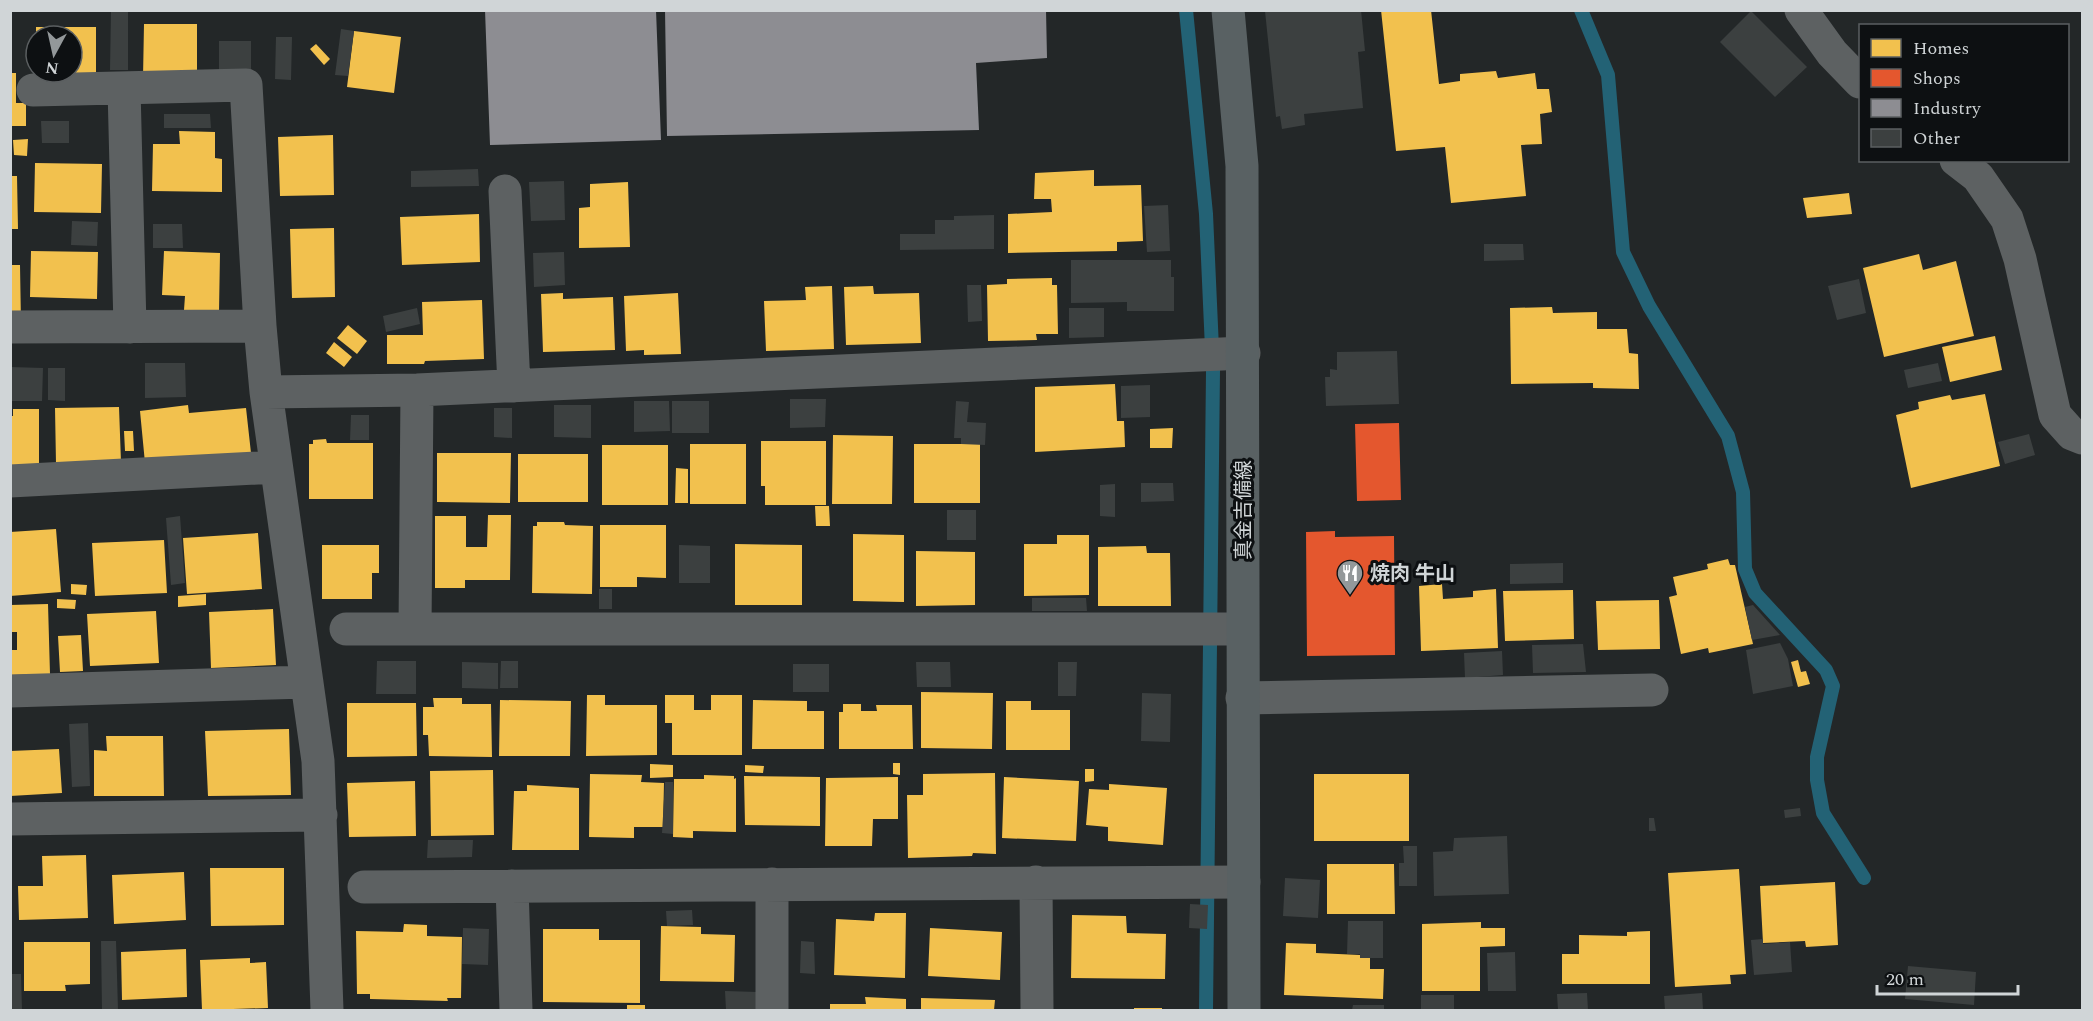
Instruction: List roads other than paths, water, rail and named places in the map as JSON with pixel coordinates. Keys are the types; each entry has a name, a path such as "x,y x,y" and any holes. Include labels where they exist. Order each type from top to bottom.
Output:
{"main road":[{"name":"真金吉備線","path":"1228,10 1242,165 1219,354 1233,630 1242,698 1232,882 1244,1011"}],"street":[{"path":"1801,10 1832,53 1859,81"},
{"path":"33,90 246,85 266,392 318,761 327,1011"},
{"path":"124,88 130,327"},
{"path":"1959,162 1978,177 2007,219 2020,259 2055,415 2072,434 2082,438"},
{"path":"505,191 514,386"},
{"path":"10,327 260,326"},
{"path":"266,392 417,390 1219,354"},
{"path":"415,629 417,390"},
{"path":"10,481 276,467"},
{"path":"346,629 1233,630"},
{"path":"10,691 307,682"},
{"path":"1242,698 1652,690"},
{"path":"10,819 321,815"},
{"path":"1036,882 1037,1011"},
{"path":"364,887 1232,882"},
{"path":"772,884 772,1011"},
{"path":"512,886 516,1011"}],"waterway":[{"path":"1186,10 1206,214 1213,371 1206,1010"},
{"path":"1581,10 1608,75 1623,252 1649,306 1728,436 1743,492 1745,569 1755,593 1826,670 1833,686 1817,757 1817,780 1823,813 1864,878"}],"place":[{"name":"焼肉 牛山","path":"1350,596"}]}
